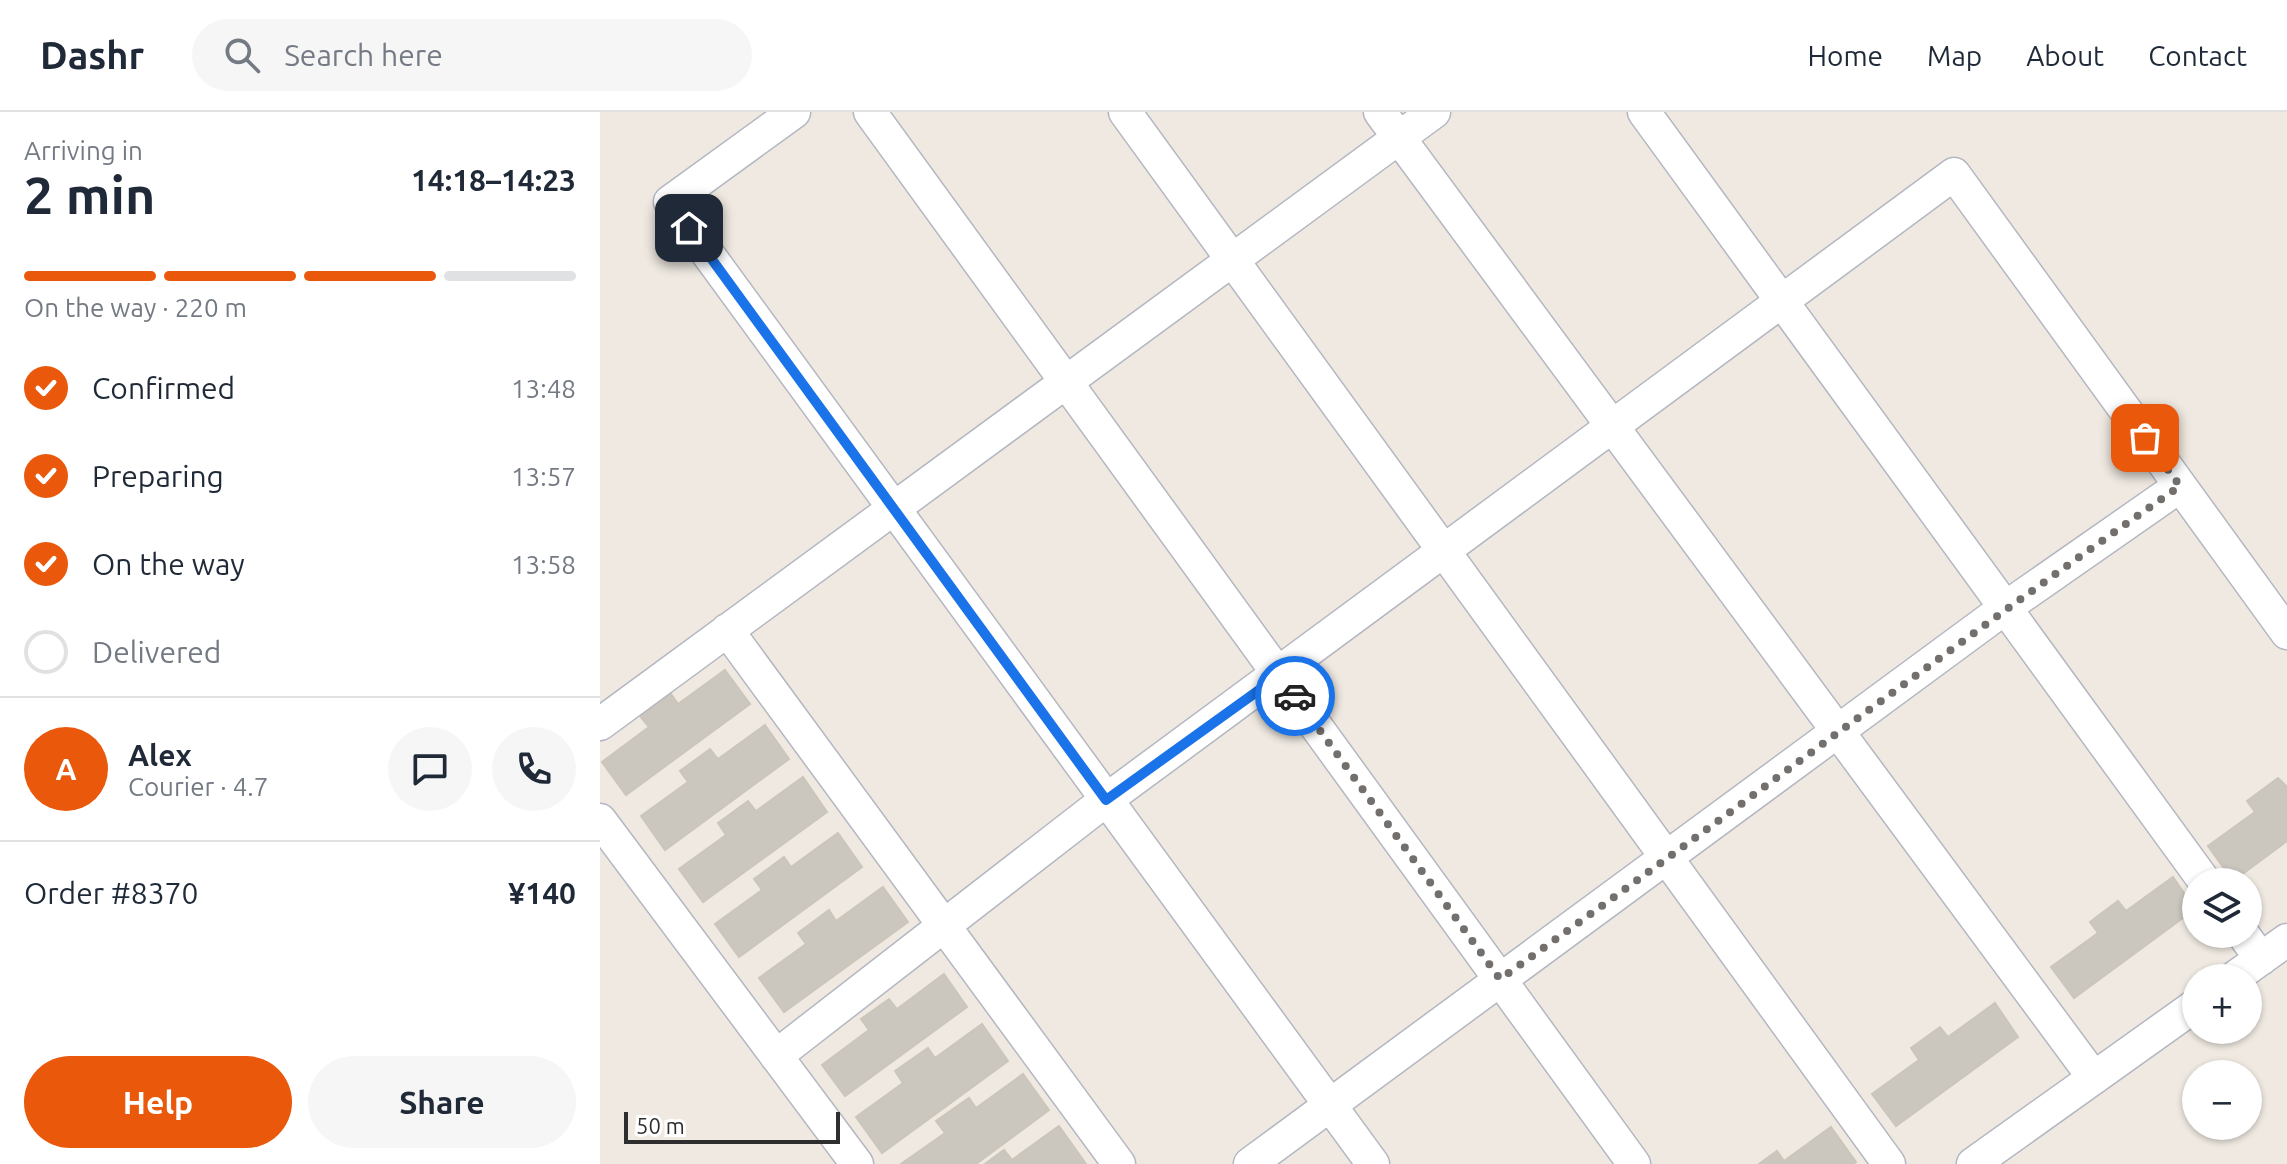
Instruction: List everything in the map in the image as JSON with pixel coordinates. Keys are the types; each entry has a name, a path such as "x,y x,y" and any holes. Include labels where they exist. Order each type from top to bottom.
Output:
{"street":[{"path":"794,112 670,202 1373,1164"},
{"path":"870,112 1634,1164"},
{"path":"1125,112 1889,1164"},
{"path":"1380,112 2094,1078"},
{"path":"600,724 1434,112"},
{"path":"1644,112 2195,868"},
{"path":"776,1056 1106,800 1280,675 1444,549 1954,174 2287,633"},
{"path":"1250,1164 2005,608 2180,486"},
{"path":"727,630 1119,1164"},
{"path":"600,820 857,1164"},
{"path":"2246,964 2264,944"},
{"path":"1973,1164 2182,1015"}],"building":[{"path":"725,670 750,704 626,795 602,762 649,727 640,716 671,694 678,704"},
{"path":"765,725 789,759 665,850 641,816 688,782 680,771 710,749 718,759"},
{"path":"803,777 827,812 703,902 679,869 726,835 718,823 748,801 756,811"},
{"path":"2278,778 2287,787 2287,841 2251,868 2224,868 2208,846 2255,812 2247,801"},
{"path":"838,833 862,867 739,957 715,924 762,890 754,879 784,857 791,867"},
{"path":"2173,877 2182,890 2182,919 2074,998 2051,967 2098,933 2090,922 2118,901 2126,911"},
{"path":"883,887 908,922 784,1012 759,978 806,944 798,933 829,910 836,921"},
{"path":"944,974 967,1007 845,1096 822,1065 869,1030 861,1019 889,999 897,1009"},
{"path":"1995,1003 2018,1037 1896,1126 1872,1094 1919,1060 1911,1048 1940,1027 1948,1037"},
{"path":"982,1024 1008,1061 882,1153 856,1117 903,1083 895,1071 928,1048 935,1058"},
{"path":"1023,1074 1049,1110 976,1164 901,1164 945,1133 936,1121 969,1098 976,1108"},
{"path":"1059,1126 1086,1164 985,1164 1004,1150 1012,1160"},
{"path":"1831,1127 1856,1162 1853,1164 1759,1164 1777,1151 1784,1161"}],"way so far":[{"path":"1295,696 1500,979 1668,859 2005,608 2180,486 2145,438"}],"route":[{"path":"689,228 1106,800 1280,675 1295,696"}]}
